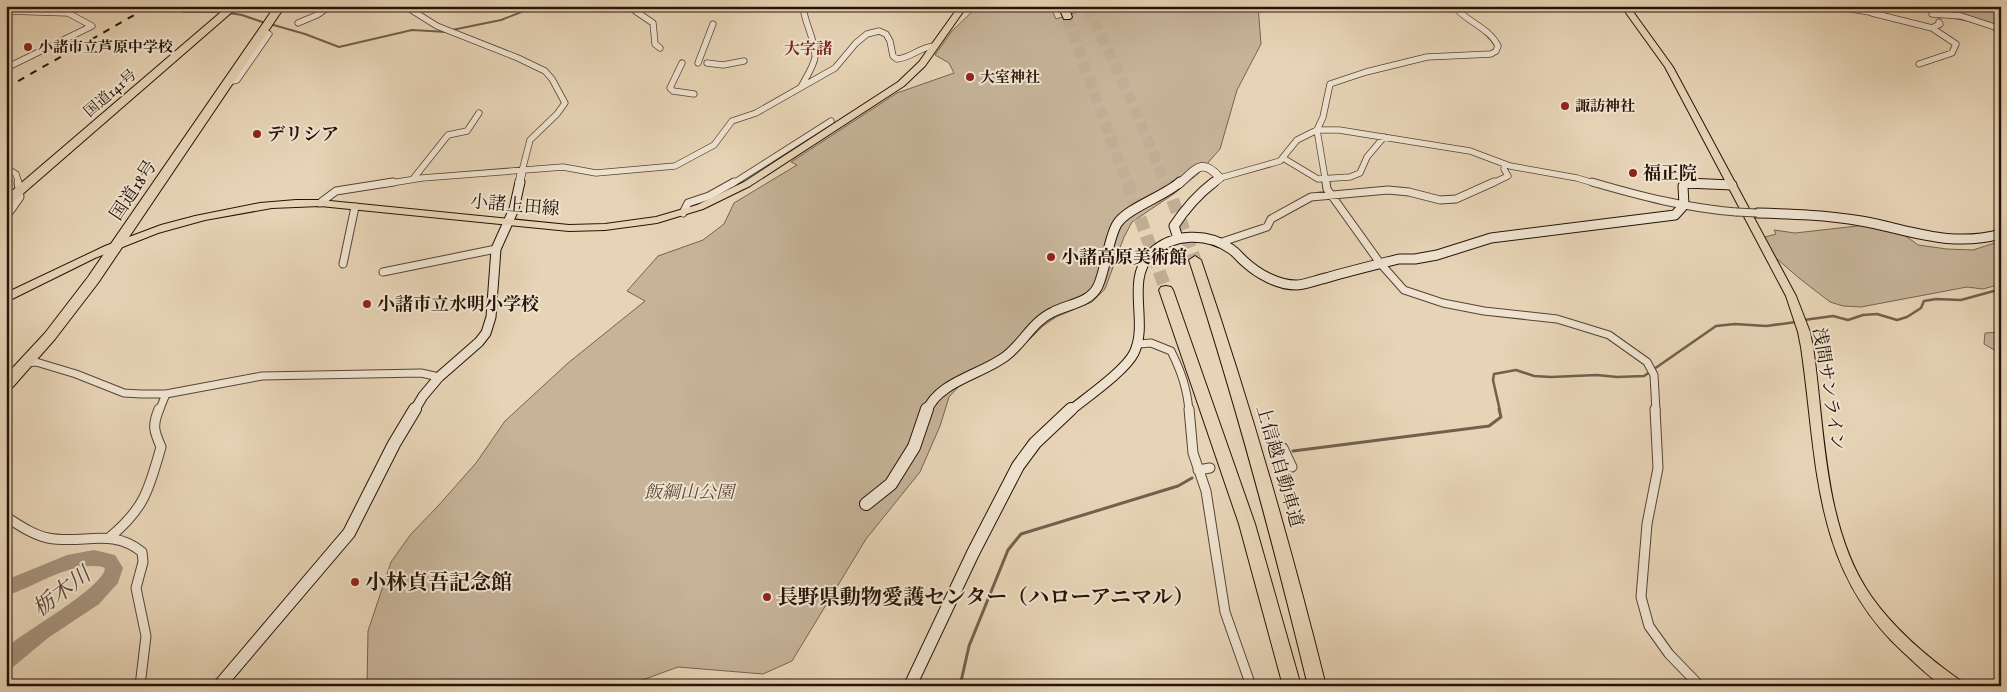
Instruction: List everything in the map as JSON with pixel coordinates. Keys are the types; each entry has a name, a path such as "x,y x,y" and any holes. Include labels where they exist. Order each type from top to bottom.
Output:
{"highway":[{"name":"国道141号","path":"6,202 234,6"},
{"name":"国道18号","path":"6,385 69,313 280,6"},
{"path":"1063,6 1067,17"},
{"name":"上信越自動車道","path":"1195,260 1226,352 1265,484 1318,686"},
{"path":"1166,290 1247,524 1292,686"}],"main road":[{"name":"小諸上田線","path":"6,298 118,244 172,224 246,208 291,202 320,203 569,228 598,228 642,223 683,213 710,203 747,184 892,90 918,69 963,6"},
{"name":"浅間サンライン","path":"1625,6 1669,67 1791,296 1804,333 1828,498 1843,556 1856,584 1879,618 1905,645 1956,686"}],"street":[{"path":"298,23 317,15 330,6"},
{"path":"219,686 349,533 417,404 440,377 479,342 488,329 491,317 496,249 516,203 527,145 553,119 565,103 552,79 545,71 518,58 437,26 405,6"},
{"path":"628,6 653,23 655,44 660,48"},
{"path":"801,86 815,58 810,31 804,20 803,6"},
{"path":"1454,6 1464,18 1493,36 1498,46 1496,51 1491,54 1481,55 1427,56 1330,84 1323,116 1317,130 1327,189 1380,263 1404,290 1484,311 1557,319 1610,335 1647,362 1654,374 1659,459 1647,524 1641,598 1649,626 1669,654 1700,686"},
{"path":"1834,6 1932,28 1956,44 1952,52 1919,64"},
{"path":"1872,6 1875,13 1872,13"},
{"path":"1897,6 1954,14 2001,29"},
{"path":"6,11 68,12 92,26 6,68"},
{"path":"1932,28 1939,26 1939,22"},
{"path":"698,63 714,24"},
{"path":"320,203 336,191 413,179 563,167 596,173 654,170 674,166 714,145 732,121 756,113 840,64 856,43 871,32 879,31 886,34 890,41 893,56 897,59 912,56 924,47 934,46"},
{"path":"707,63 723,65 744,60"},
{"path":"682,63 670,88 674,91 694,94"},
{"path":"413,179 448,135 467,131 480,113"},
{"path":"683,213 683,208 690,200 707,197 725,188 831,121"},
{"path":"1178,238 1174,226 1198,193 1220,178 1280,161 1297,140 1317,130 1339,130 1470,151 1505,164 1576,178 1655,200 1701,209 1757,214 1812,215 1844,219 1914,235 1959,241 1978,240 2001,234"},
{"path":"1283,158 1318,179 1350,177 1360,173 1367,157 1384,137"},
{"path":"1219,243 1233,236 1251,233 1267,227 1271,219 1311,197 1388,190 1409,192 1440,200 1456,199 1508,176 1504,169 1505,164"},
{"path":"866,504 891,484 914,447 928,407 940,392 1001,360 1016,349 1036,324 1052,312 1088,298 1098,287 1117,224 1126,215 1176,187 1196,169 1204,166 1211,168 1220,178"},
{"path":"6,168 16,174 20,191 20,199 6,217"},
{"path":"910,686 983,534 1026,454 1047,429 1111,376 1133,355 1139,344 1138,287 1146,258 1156,249 1178,238 1219,243 1234,250 1268,278 1286,284 1298,285 1399,258 1415,259 1437,255 1491,238 1675,215 1684,205 1683,186 1686,183 1732,185"},
{"path":"343,264 355,207"},
{"path":"383,272 496,249"},
{"path":"1139,344 1151,343 1172,351 1182,373 1187,391 1193,453 1206,491 1225,612 1251,686"},
{"path":"27,363 36,362 76,374 124,393 166,394 262,376 421,373 440,377"},
{"path":"110,538 129,521 145,497 161,447 154,431 155,419 166,394"},
{"path":"1283,448 1292,467"},
{"path":"1198,470 1210,468"},
{"path":"6,516 45,538 57,540 110,538 129,541 142,552 144,562 136,588 146,636 140,686"}],"green space":[{"name":"飯綱山公園","path":"978,6 1050,6 1056,19 1095,6 1258,6 1261,44 1237,90 1220,149 1199,173 1175,193 1132,222 1124,237 1105,289 1092,302 1056,317 1043,326 1011,358 960,385 949,397 940,426 920,472 866,539 792,661 763,674 678,667 626,686 367,686 368,631 391,562 411,534 476,463 505,421 568,363 645,301 627,291 658,256 703,240 724,224 734,203 797,165 791,162 897,93 954,73 949,63 935,55 952,31"},
{"path":"1922,6 2001,6 2001,27 1951,18"},
{"path":"1866,225 1898,230 1918,245 1947,249 1973,250 2001,241 2001,284 1983,289 1967,287 1861,307 1843,306 1830,302 1799,278 1769,252 1761,238 1776,234 1774,230 1795,233"},
{"path":"2001,332 2001,354 1984,344 1985,333"}],"waterway":[{"path":"173,6 183,12 224,12"},
{"path":"452,30 501,20 537,6"},
{"path":"229,13 242,15 265,23"},
{"path":"270,24 305,34 339,47 412,30 447,32"},
{"path":"1804,320 1833,316 1848,320 1863,315 1877,314 1897,320 1907,317 1921,308 1924,301 1936,299 1961,300 2001,289"},
{"path":"1500,411 1493,380 1494,374 1516,370 1534,376 1551,377 1597,375 1617,377 1644,376 1716,326 1735,324 1766,326 1796,322"},
{"path":"1293,451 1489,426 1501,417 1499,409"},
{"path":"960,686 969,646 1008,550 1021,534 1178,486 1192,478"},
{"name":"栃木川","path":"6,588 78,560 89,558 109,560 114,568 112,578 92,598 41,632 6,661"}],"tunnel":[{"path":"1087,6 1131,100 1166,184"},
{"path":"1067,17 1127,184"},
{"path":"1127,182 1166,290"},
{"path":"1166,182 1195,260"}],"railway":[{"path":"6,88 150,6"}],"place":[{"name":"小諸市立芦原中学校","path":"28,47"},
{"name":"大室神社","path":"970,77"},
{"name":"諏訪神社","path":"1565,106"},
{"name":"デリシア","path":"257,134"},
{"name":"福正院","path":"1633,173"},
{"name":"小諸高原美術館","path":"1051,257"},
{"name":"小諸市立水明小学校","path":"367,304"},
{"name":"小林貞吾記念館","path":"355,582"},
{"name":"長野県動物愛護センター（ハローアニマル）","path":"767,597"}],"district":[{"name":"大字諸","path":"808,48"}]}
